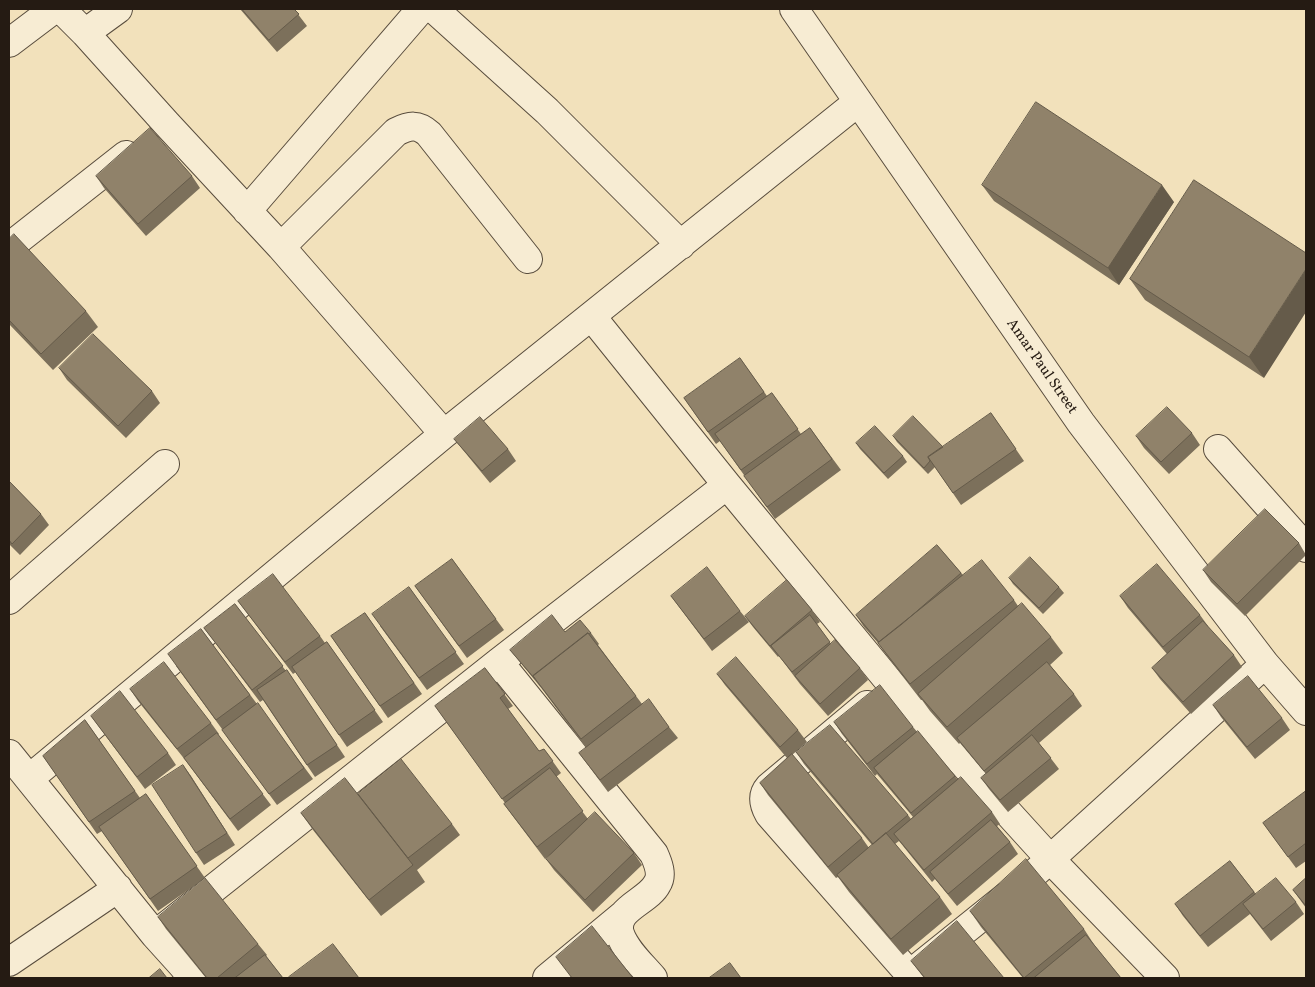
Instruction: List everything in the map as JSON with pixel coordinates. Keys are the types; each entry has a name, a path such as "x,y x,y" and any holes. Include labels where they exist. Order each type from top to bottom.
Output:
{"street":[{"path":"9,44 54,9"},
{"path":"61,9 86,33 153,134 248,211 444,434"},
{"path":"86,33 118,9"},
{"path":"248,211 420,9"},
{"path":"434,9 547,111 681,245"},
{"name":"Amar Paul Street","path":"794,9 1080,424 1265,664 1306,711"},
{"path":"30,778 444,434 858,102"},
{"path":"281,248 396,132 416,125 423,128 429,134 528,259"},
{"path":"9,247 153,134"},
{"path":"592,317 727,486 892,685 1051,860 1165,978"},
{"path":"1218,448 1306,548"},
{"path":"9,600 165,464"},
{"path":"155,935 499,662 727,486"},
{"path":"499,662 654,854 659,866 660,878 657,886 547,978"},
{"path":"892,685 769,787 763,799 769,814 911,976 1051,860 1265,664"},
{"path":"9,754 155,935 181,974"},
{"path":"9,962 118,888"},
{"path":"623,915 620,922 620,933 626,946 653,978"}],"building":[{"path":"242,9 294,9 299,14 269,40"},
{"path":"1036,102 1162,185 1108,268 982,185"},
{"path":"150,128 192,176 138,224 96,176"},
{"path":"1194,180 1306,253 1306,269 1249,357 1130,279"},
{"path":"14,234 86,311 41,354 9,320 9,239"},
{"path":"93,334 152,391 118,426 59,368"},
{"path":"740,358 764,392 708,432 684,398"},
{"path":"772,393 798,429 741,470 715,434"},
{"path":"1167,407 1192,433 1161,462 1136,436"},
{"path":"991,413 1016,449 953,493 928,457"},
{"path":"913,416 943,447 928,457 930,461 924,468 893,436"},
{"path":"480,417 508,449 482,471 454,439"},
{"path":"875,426 903,456 884,473 856,443"},
{"path":"810,428 832,459 767,507 744,476"},
{"path":"9,481 41,514 12,544 9,540"},
{"path":"1265,509 1299,543 1237,604 1203,570"},
{"path":"937,545 961,573 879,642 856,615"},
{"path":"1030,557 1059,587 1039,608 1009,578"},
{"path":"452,559 496,619 459,646 415,586"},
{"path":"982,560 1014,600 910,684 878,643"},
{"path":"1157,564 1200,615 1163,647 1120,596"},
{"path":"707,567 740,611 704,639 671,596"},
{"path":"273,574 320,636 285,662 238,601"},
{"path":"787,580 812,610 770,646 745,616"},
{"path":"409,587 456,652 419,678 372,614"},
{"path":"1022,603 1051,637 947,727 918,694"},
{"path":"235,604 283,666 252,690 204,628"},
{"path":"365,613 414,683 380,706 331,636"},
{"path":"552,615 565,632 580,620 591,633 588,633 533,676 535,679 510,650"},
{"path":"810,615 830,642 792,672 771,646"},
{"path":"1203,621 1234,655 1183,702 1152,668"},
{"path":"201,629 250,695 216,720 168,654"},
{"path":"588,633 636,696 581,739 533,676"},
{"path":"835,640 860,668 820,704 795,676"},
{"path":"327,642 375,710 339,735 292,667"},
{"path":"736,657 798,730 780,747 717,674"},
{"path":"164,662 211,723 177,749 130,689"},
{"path":"1047,662 1074,694 984,771 957,738"},
{"path":"485,668 505,694 500,698 539,751 544,749 553,761 502,799 435,706"},
{"path":"287,670 337,745 307,765 257,690"},
{"path":"1248,676 1282,718 1247,747 1213,705"},
{"path":"880,685 913,727 867,764 834,722"},
{"path":"120,691 168,753 137,777 91,716"},
{"path":"649,699 669,727 600,780 579,753"},
{"path":"258,703 304,768 269,794 222,730"},
{"path":"85,720 135,791 89,822 43,756"},
{"path":"830,725 908,815 873,844 796,752"},
{"path":"918,731 955,776 911,813 874,768"},
{"path":"217,733 263,794 230,819 184,758"},
{"path":"1032,735 1051,758 1000,800 981,778"},
{"path":"792,754 862,838 828,867 760,783"},
{"path":"401,759 452,824 408,858 358,794"},
{"path":"183,765 227,833 196,853 152,785"},
{"path":"550,768 583,811 537,847 504,804"},
{"path":"961,777 992,812 924,870 894,834"},
{"path":"345,778 413,865 369,900 301,813"},
{"path":"1306,791 1306,843 1288,857 1263,823"},
{"path":"146,794 197,866 150,899 99,827"},
{"path":"595,812 634,853 585,900 546,859"},
{"path":"991,820 1010,842 948,894 930,872"},
{"path":"886,833 940,897 891,939 837,875"},
{"path":"1026,859 1084,929 1024,978 970,911"},
{"path":"1230,861 1254,892 1200,936 1175,904"},
{"path":"205,878 258,944 217,978 207,978 158,917"},
{"path":"1276,878 1296,902 1263,929 1243,904"},
{"path":"1306,878 1306,906 1293,890"},
{"path":"957,921 1004,978 925,978 911,961"},
{"path":"592,926 633,978 572,978 556,957"},
{"path":"1086,935 1121,978 1034,978"},
{"path":"333,944 359,978 289,977"},
{"path":"265,955 283,978 235,978"},
{"path":"730,963 741,978 709,978"},
{"path":"160,969 167,978 149,978"}]}
